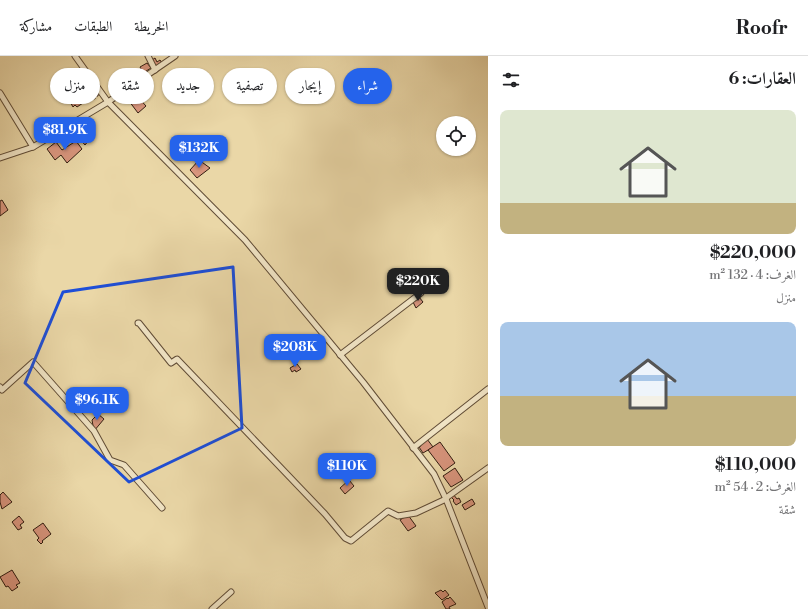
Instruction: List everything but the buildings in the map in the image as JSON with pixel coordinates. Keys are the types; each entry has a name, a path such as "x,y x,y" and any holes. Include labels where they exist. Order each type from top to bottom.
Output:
{"street":[{"path":"0,158 33,146 108,102 75,56"},
{"path":"148,56 155,70 175,56"},
{"path":"0,93 33,146"},
{"path":"110,104 245,240 340,355 434,474 446,498 487,606"},
{"path":"340,355 421,293"},
{"path":"138,323 171,363 177,359 325,514 345,538 351,541 388,511 398,516 416,512 446,498 488,468"},
{"path":"0,387 2,390 33,362 94,431 110,460 124,465 162,508"},
{"path":"414,448 488,389"},
{"path":"212,609 232,592"}],"highlighted area":[{"path":"233,267 242,428 129,482 25,383 63,292"}]}
